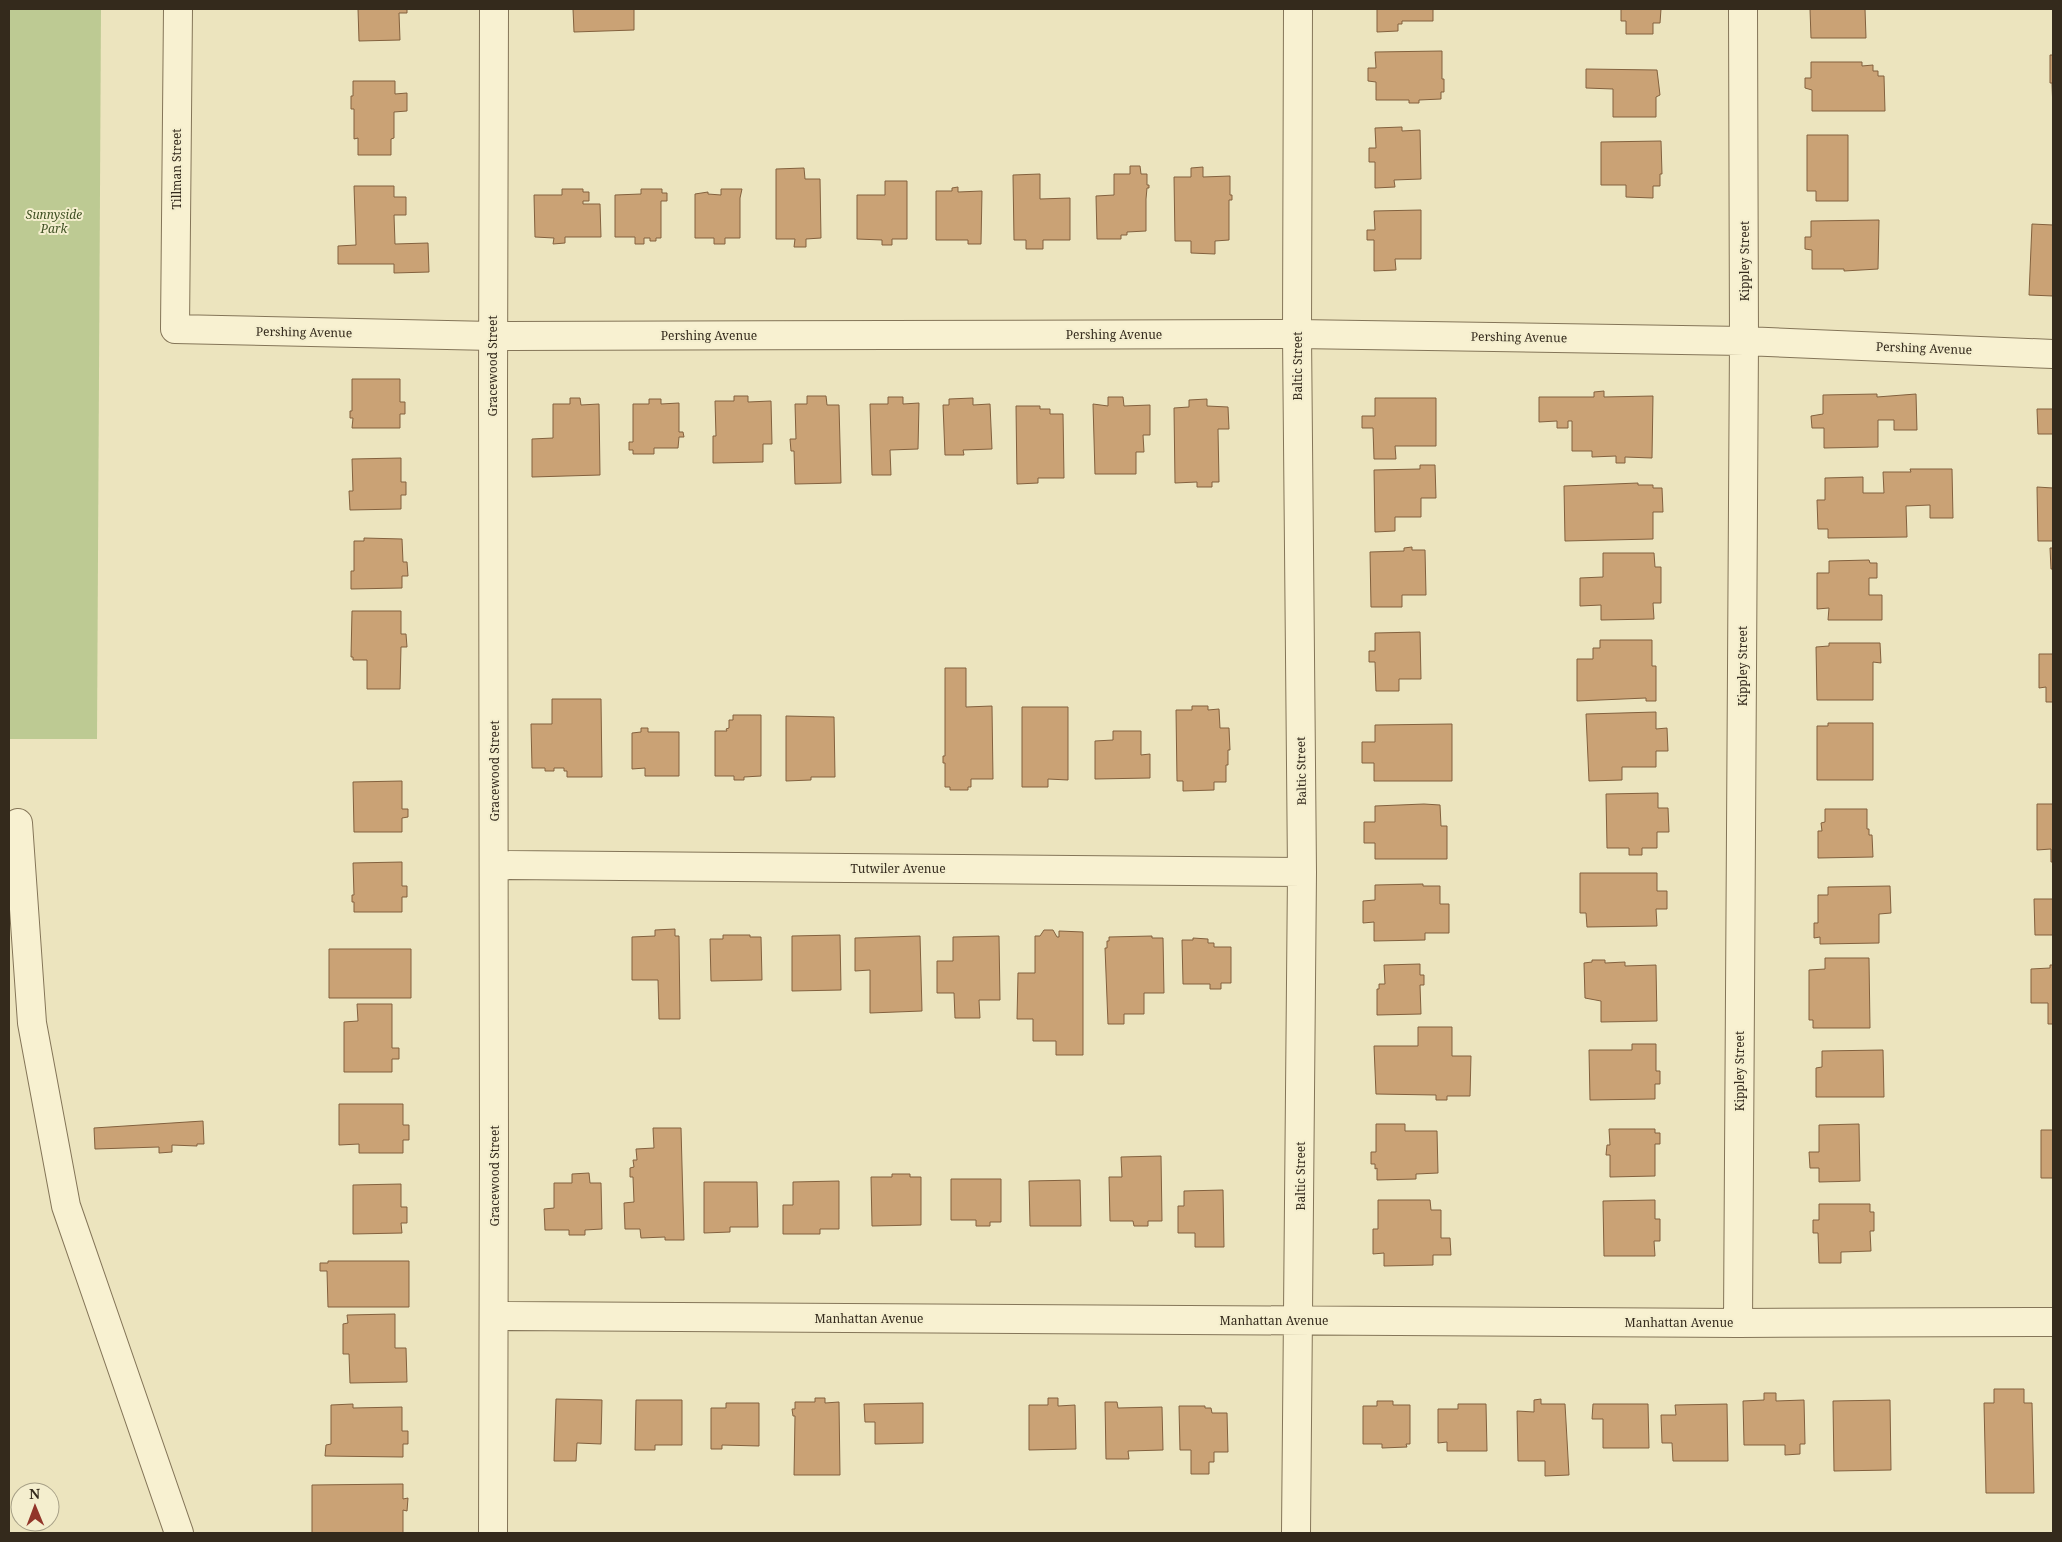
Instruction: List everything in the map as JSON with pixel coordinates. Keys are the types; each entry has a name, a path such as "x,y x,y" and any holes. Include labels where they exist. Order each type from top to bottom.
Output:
{"street":[{"name":"Tillman Street","path":"175,329 178,9"},
{"name":"Gracewood Street","path":"494,9 492,336 494,1533"},
{"name":"Baltic Street","path":"1296,1533 1302,872 1297,334 1298,9"},
{"name":"Kippley Street","path":"1738,1322 1744,340 1743,9"},
{"name":"Pershing Avenue","path":"175,329 492,336 1297,334 1744,340 2053,354"},
{"path":"18,822 32,1023 66,1206 179,1533"},
{"name":"Tutwiler Avenue","path":"494,865 1302,872"},
{"name":"Manhattan Avenue","path":"494,1316 2053,1322"}],"green space":[{"name":"Sunnyside Park","path":"9,9 101,9 97,739 9,739"}],"building":[{"path":"358,9 407,9 407,13 399,13 400,40 359,41"},
{"path":"573,9 634,9 634,30 574,32"},
{"path":"1377,9 1433,9 1433,21 1402,21 1402,24 1398,24 1398,31 1377,32"},
{"path":"1621,9 1661,9 1660,23 1653,23 1653,34 1626,34 1626,21 1621,21"},
{"path":"1810,9 1865,9 1866,38 1811,38"},
{"path":"1442,51 1444,92 1441,92 1441,99 1419,100 1419,103 1409,103 1409,100 1376,100 1376,82 1368,81 1368,68 1376,68 1375,52"},
{"path":"2050,55 2053,55 2053,111 2052,83 2050,83"},
{"path":"1811,62 1862,62 1862,66 1873,65 1873,71 1878,71 1878,76 1884,76 1885,111 1812,111 1812,90 1805,88 1805,78 1811,78"},
{"path":"1586,69 1657,70 1660,95 1656,97 1656,117 1613,117 1613,89 1586,88"},
{"path":"353,81 395,81 395,94 407,93 407,111 394,112 394,138 391,139 391,155 358,155 358,138 354,139 354,109 351,109"},
{"path":"1402,127 1402,131 1420,130 1421,179 1394,180 1395,187 1375,188 1375,162 1369,162 1369,148 1376,148 1375,128"},
{"path":"1807,135 1848,135 1848,201 1816,201 1816,191 1807,191"},
{"path":"1661,141 1662,174 1660,174 1660,186 1653,186 1653,198 1626,197 1626,185 1601,185 1601,142"},
{"path":"1130,166 1140,166 1141,174 1147,174 1147,185 1149,185 1149,188 1147,188 1146,199 1146,231 1127,232 1127,235 1121,235 1121,239 1097,239 1096,196 1114,195 1114,174 1130,174"},
{"path":"1203,167 1203,177 1230,176 1230,195 1232,195 1232,200 1229,200 1229,240 1215,241 1215,254 1191,253 1191,241 1175,241 1174,177 1191,177 1191,168"},
{"path":"804,168 805,179 820,179 821,238 806,239 806,247 794,247 795,239 776,239 776,169"},
{"path":"1040,174 1040,199 1070,198 1070,240 1043,240 1043,249 1026,249 1026,240 1014,240 1013,175"},
{"path":"885,181 907,181 907,239 892,239 892,245 882,245 882,240 857,239 857,195 885,195"},
{"path":"354,186 394,186 394,197 406,197 406,215 394,215 395,244 428,243 429,272 394,273 394,264 338,264 338,246 356,245"},
{"path":"958,187 958,192 982,191 981,244 968,244 968,240 936,240 936,191 952,191 952,188"},
{"path":"562,189 583,189 583,192 589,192 589,201 583,201 583,204 600,204 601,237 565,237 565,243 553,244 554,238 535,237 534,195 562,195"},
{"path":"641,189 662,189 662,193 667,193 667,201 661,201 661,238 656,238 656,241 650,241 650,238 644,238 644,244 635,244 635,237 615,237 615,195 641,194"},
{"path":"721,189 742,189 740,198 740,238 725,238 725,244 714,244 714,238 695,238 695,194 708,192 708,194 721,195"},
{"path":"1421,210 1421,259 1395,259 1396,270 1374,271 1374,240 1367,240 1367,230 1375,230 1374,211"},
{"path":"1879,220 1878,269 1844,271 1844,269 1812,269 1812,250 1805,249 1805,237 1811,237 1811,221"},
{"path":"2032,224 2053,225 2053,296 2029,295"},
{"path":"352,379 400,379 400,402 405,402 405,414 400,414 400,428 352,428 353,418 350,418 350,411 352,411"},
{"path":"1604,391 1604,397 1653,396 1652,458 1625,457 1625,463 1616,463 1616,456 1592,457 1592,451 1572,451 1572,421 1568,421 1568,428 1557,428 1557,421 1539,422 1539,397 1594,397 1594,392"},
{"path":"1877,394 1877,397 1916,394 1917,430 1894,430 1894,420 1878,420 1878,447 1824,448 1824,428 1812,428 1811,416 1823,414 1823,395"},
{"path":"734,396 748,396 748,402 771,401 772,444 763,444 763,462 713,463 713,436 716,436 715,401 734,401"},
{"path":"807,396 826,396 827,405 839,405 841,483 795,484 794,451 791,451 790,439 796,439 795,404 807,404"},
{"path":"888,397 903,397 903,404 919,403 918,449 890,450 891,475 872,475 870,404 888,404"},
{"path":"1108,397 1123,397 1124,406 1150,405 1150,435 1143,435 1144,452 1136,452 1136,474 1095,474 1093,404 1108,406"},
{"path":"570,398 580,398 581,405 599,404 600,475 532,477 532,439 553,438 553,404 570,404"},
{"path":"973,398 973,405 990,404 992,449 963,450 964,455 945,455 943,405 949,405 949,399"},
{"path":"1375,398 1436,398 1436,446 1395,446 1396,459 1374,459 1373,428 1362,428 1362,416 1375,416"},
{"path":"649,399 661,399 661,404 679,403 679,432 683,432 684,437 679,437 678,448 654,448 654,454 633,454 633,450 629,450 629,442 633,442 633,404 649,404"},
{"path":"1207,399 1207,406 1228,407 1229,429 1218,429 1219,482 1212,482 1212,487 1197,487 1197,482 1175,483 1174,408 1189,407 1189,400"},
{"path":"1016,406 1040,406 1040,409 1050,409 1050,414 1063,414 1064,478 1038,478 1038,483 1017,484"},
{"path":"2037,409 2053,409 2053,434 2038,434"},
{"path":"401,458 401,482 406,482 406,495 401,495 401,509 350,510 349,491 353,491 352,459"},
{"path":"1420,465 1435,465 1436,498 1421,498 1421,517 1395,517 1395,531 1375,532 1374,470 1420,469"},
{"path":"1910,469 1952,469 1953,518 1930,518 1930,505 1906,506 1907,537 1828,538 1828,529 1818,529 1817,500 1825,500 1825,478 1863,477 1863,493 1884,493 1883,472 1911,472"},
{"path":"1638,483 1638,485 1653,485 1653,488 1662,488 1663,512 1653,512 1653,539 1565,541 1564,486"},
{"path":"2037,487 2053,488 2053,541 2038,541"},
{"path":"364,538 402,539 403,562 407,562 408,576 402,576 402,588 351,589 351,571 354,571 354,541 364,541"},
{"path":"1412,547 1412,550 1425,550 1426,595 1402,595 1402,607 1371,607 1370,552 1404,551 1404,548"},
{"path":"2050,548 2053,548 2053,569 2051,569"},
{"path":"1603,553 1654,553 1655,567 1661,567 1661,603 1653,603 1654,619 1601,620 1601,605 1580,606 1580,578 1603,577"},
{"path":"1869,560 1870,563 1877,563 1877,578 1869,578 1869,595 1882,595 1882,620 1828,620 1829,608 1817,609 1817,573 1829,573 1829,561"},
{"path":"352,611 401,611 401,634 406,634 407,647 401,647 400,689 367,689 367,660 353,660 353,657 351,657"},
{"path":"1420,632 1421,679 1399,679 1399,691 1376,691 1375,662 1369,662 1369,651 1375,651 1375,633"},
{"path":"1600,640 1652,640 1652,666 1656,666 1656,701 1646,701 1646,698 1577,701 1577,659 1593,659 1593,648 1600,648"},
{"path":"1829,643 1880,643 1881,663 1873,662 1873,700 1817,700 1816,647 1829,646"},
{"path":"2039,654 2053,654 2053,702 2046,702 2046,687 2039,688"},
{"path":"945,668 966,668 966,707 992,706 993,779 971,779 971,787 968,787 968,790 950,790 950,787 945,787 945,763 943,763 943,756 945,756"},
{"path":"552,699 601,699 602,777 567,777 567,771 564,771 564,768 554,768 554,771 545,771 545,768 532,768 531,724 552,724"},
{"path":"1192,706 1208,706 1208,710 1219,709 1220,728 1229,728 1230,750 1228,750 1228,765 1226,765 1226,782 1214,782 1214,790 1183,791 1183,781 1177,781 1176,710 1192,710"},
{"path":"1022,707 1068,707 1068,780 1048,779 1048,787 1022,787"},
{"path":"1656,712 1656,729 1667,728 1668,751 1656,751 1656,767 1622,767 1622,780 1589,781 1586,714"},
{"path":"733,715 761,715 761,776 744,777 744,780 734,780 734,776 715,776 715,731 727,731 729,720 733,720"},
{"path":"786,716 834,717 835,777 811,777 811,780 786,781"},
{"path":"1828,723 1873,723 1873,780 1817,780 1817,726 1828,726"},
{"path":"1452,724 1452,781 1374,781 1374,763 1362,763 1362,742 1375,742 1375,725"},
{"path":"641,728 648,728 648,732 679,732 679,776 645,776 645,768 632,769 632,733 641,732"},
{"path":"1113,731 1141,731 1141,755 1150,754 1150,778 1095,779 1095,741 1113,740"},
{"path":"402,781 402,809 408,809 408,817 402,818 402,832 354,832 353,782"},
{"path":"1658,793 1658,808 1668,808 1669,832 1657,832 1657,848 1642,848 1642,855 1629,855 1629,848 1607,848 1606,794"},
{"path":"2037,804 2053,804 2053,862 2051,862 2051,849 2037,850"},
{"path":"1440,805 1441,826 1447,826 1447,859 1375,859 1375,843 1364,843 1364,822 1375,822 1375,806"},
{"path":"1825,809 1867,809 1867,829 1869,829 1869,835 1872,835 1873,857 1818,858 1818,831 1822,831 1821,823 1825,822"},
{"path":"402,862 402,886 407,886 407,897 402,897 402,912 354,912 354,902 352,902 352,895 354,895 353,863"},
{"path":"1580,873 1657,873 1657,891 1667,891 1667,909 1656,909 1657,926 1587,927 1586,913 1580,913"},
{"path":"1423,884 1423,886 1440,886 1440,904 1449,904 1449,933 1425,933 1425,940 1374,941 1374,922 1363,923 1363,901 1375,900 1375,885"},
{"path":"1890,886 1891,913 1879,914 1879,943 1820,944 1820,937 1814,938 1814,923 1818,923 1818,895 1828,895 1828,887"},
{"path":"2034,899 2053,899 2053,935 2035,935"},
{"path":"675,929 675,936 679,936 680,1019 659,1019 658,980 632,980 632,937 655,936 655,930"},
{"path":"1044,930 1053,930 1057,937 1059,937 1059,931 1083,932 1083,1055 1056,1055 1056,1041 1033,1041 1033,1019 1017,1019 1018,973 1035,973 1035,936 1040,936"},
{"path":"723,935 761,937 762,980 711,981 710,939 723,939"},
{"path":"840,935 841,990 792,991 792,936"},
{"path":"920,936 922,1011 870,1013 870,970 855,971 855,938"},
{"path":"999,936 1000,1000 979,1000 980,1018 955,1018 954,993 937,993 937,961 953,961 953,937"},
{"path":"1152,936 1152,938 1163,938 1164,993 1144,993 1144,1014 1124,1014 1124,1024 1108,1024 1105,948 1107,948 1109,937"},
{"path":"1193,938 1208,939 1208,943 1214,943 1214,947 1231,947 1231,983 1221,983 1221,989 1210,989 1210,984 1183,984 1182,940 1193,940"},
{"path":"329,949 411,949 411,998 329,998"},
{"path":"1825,958 1869,958 1870,1028 1813,1028 1813,1020 1809,1020 1809,970 1825,969"},
{"path":"1592,960 1605,960 1605,963 1625,962 1625,966 1656,965 1657,1021 1601,1022 1601,1001 1585,998 1584,963 1592,962"},
{"path":"1420,964 1420,975 1424,975 1424,985 1420,985 1421,1014 1377,1015 1377,989 1379,989 1379,984 1385,984 1384,965"},
{"path":"2050,965 2053,965 2053,1024 2048,1024 2048,1003 2031,1003 2031,969 2050,968"},
{"path":"357,1004 392,1004 392,1048 399,1048 399,1059 392,1059 392,1072 344,1072 344,1022 358,1021"},
{"path":"1418,1027 1452,1027 1452,1056 1471,1056 1470,1096 1447,1096 1447,1100 1436,1100 1436,1095 1376,1094 1374,1046 1418,1046"},
{"path":"1632,1044 1656,1044 1656,1071 1660,1071 1660,1084 1655,1084 1655,1099 1590,1100 1589,1050 1632,1050"},
{"path":"1883,1050 1884,1097 1816,1097 1816,1068 1822,1067 1822,1051"},
{"path":"339,1104 403,1104 403,1125 409,1125 409,1140 403,1140 403,1153 359,1153 359,1144 339,1145"},
{"path":"203,1121 204,1144 197,1144 197,1146 172,1145 172,1152 159,1153 159,1147 95,1149 94,1128"},
{"path":"1376,1124 1405,1124 1405,1131 1437,1131 1438,1173 1416,1174 1416,1179 1377,1180 1377,1168 1375,1169 1375,1164 1371,1164 1371,1152 1376,1152"},
{"path":"1859,1124 1860,1181 1819,1182 1819,1168 1810,1168 1809,1152 1819,1152 1819,1125"},
{"path":"653,1128 681,1128 684,1240 665,1240 665,1237 641,1238 640,1229 625,1229 624,1203 634,1202 633,1177 630,1177 630,1168 634,1167 633,1160 637,1160 636,1149 654,1148"},
{"path":"1609,1129 1655,1129 1655,1133 1660,1133 1660,1144 1655,1144 1655,1176 1610,1177 1610,1155 1606,1155 1607,1145 1610,1145"},
{"path":"2041,1130 2053,1130 2053,1178 2041,1178"},
{"path":"1161,1156 1162,1221 1148,1221 1148,1226 1134,1226 1133,1221 1110,1221 1109,1177 1122,1177 1121,1157"},
{"path":"589,1173 590,1183 601,1183 602,1229 585,1230 585,1235 569,1235 569,1230 545,1230 544,1209 554,1208 554,1183 572,1183 572,1174"},
{"path":"892,1174 910,1174 910,1177 921,1177 921,1225 872,1226 871,1177 892,1177"},
{"path":"951,1179 1001,1179 1001,1222 990,1222 990,1226 976,1226 976,1220 951,1220"},
{"path":"1080,1180 1081,1226 1030,1226 1029,1181"},
{"path":"839,1181 839,1229 820,1229 820,1234 783,1234 783,1205 793,1205 793,1182"},
{"path":"704,1182 757,1182 758,1227 730,1227 730,1232 704,1233"},
{"path":"401,1184 401,1207 407,1207 407,1223 401,1223 402,1233 353,1234 353,1185"},
{"path":"1223,1190 1224,1247 1195,1247 1195,1233 1178,1233 1178,1206 1184,1206 1184,1191"},
{"path":"1378,1200 1430,1200 1431,1210 1441,1210 1441,1238 1450,1238 1451,1255 1433,1255 1433,1265 1384,1266 1384,1253 1373,1254 1373,1229 1378,1229"},
{"path":"1655,1200 1655,1219 1660,1219 1660,1241 1654,1241 1655,1256 1604,1256 1603,1201"},
{"path":"1819,1204 1870,1204 1870,1212 1874,1212 1874,1231 1870,1231 1871,1251 1841,1252 1841,1263 1819,1263 1818,1233 1813,1233 1813,1220 1819,1220"},
{"path":"328,1261 409,1261 409,1307 328,1307 327,1271 320,1271 320,1263 328,1263"},
{"path":"395,1314 395,1348 406,1348 407,1382 350,1383 349,1354 343,1354 343,1324 348,1323 347,1315"},
{"path":"1994,1389 2024,1389 2024,1403 2032,1403 2034,1493 1986,1493 1984,1403 1994,1403"},
{"path":"1764,1393 1776,1393 1776,1401 1804,1400 1805,1444 1800,1444 1800,1454 1785,1455 1785,1445 1744,1445 1743,1401 1764,1400"},
{"path":"815,1398 825,1398 825,1403 839,1402 840,1475 794,1475 795,1416 793,1416 792,1409 795,1409 795,1402 815,1402"},
{"path":"1048,1398 1058,1398 1058,1406 1075,1405 1076,1449 1029,1450 1029,1405 1048,1405"},
{"path":"556,1399 602,1400 601,1444 577,1443 576,1461 554,1461"},
{"path":"1541,1399 1541,1404 1565,1404 1569,1475 1545,1476 1545,1461 1518,1461 1517,1411 1534,1412 1534,1400"},
{"path":"636,1400 682,1400 682,1445 655,1445 655,1450 635,1450"},
{"path":"1890,1400 1891,1470 1834,1471 1833,1401"},
{"path":"1377,1401 1393,1401 1393,1405 1410,1405 1410,1444 1406,1444 1407,1447 1382,1448 1382,1444 1363,1444 1363,1406 1377,1406"},
{"path":"1105,1402 1117,1402 1118,1408 1162,1407 1163,1450 1128,1451 1129,1459 1106,1459"},
{"path":"726,1403 759,1403 759,1446 722,1445 722,1449 711,1449 711,1408 726,1408"},
{"path":"923,1403 923,1443 875,1444 875,1422 865,1422 864,1404"},
{"path":"353,1404 353,1408 402,1407 402,1431 408,1431 408,1444 403,1444 403,1457 325,1456 326,1445 331,1444 331,1405"},
{"path":"1458,1404 1486,1404 1487,1451 1447,1451 1447,1442 1438,1443 1438,1409 1458,1409"},
{"path":"1593,1404 1648,1404 1649,1448 1603,1448 1603,1419 1592,1419"},
{"path":"1727,1404 1728,1461 1673,1461 1672,1443 1662,1443 1661,1415 1676,1415 1675,1405"},
{"path":"1179,1406 1205,1406 1205,1408 1211,1408 1212,1413 1227,1413 1228,1452 1214,1452 1214,1462 1209,1462 1209,1474 1191,1474 1191,1450 1180,1450"},
{"path":"403,1484 403,1499 408,1498 407,1511 403,1510 403,1533 312,1533 312,1485"}]}
